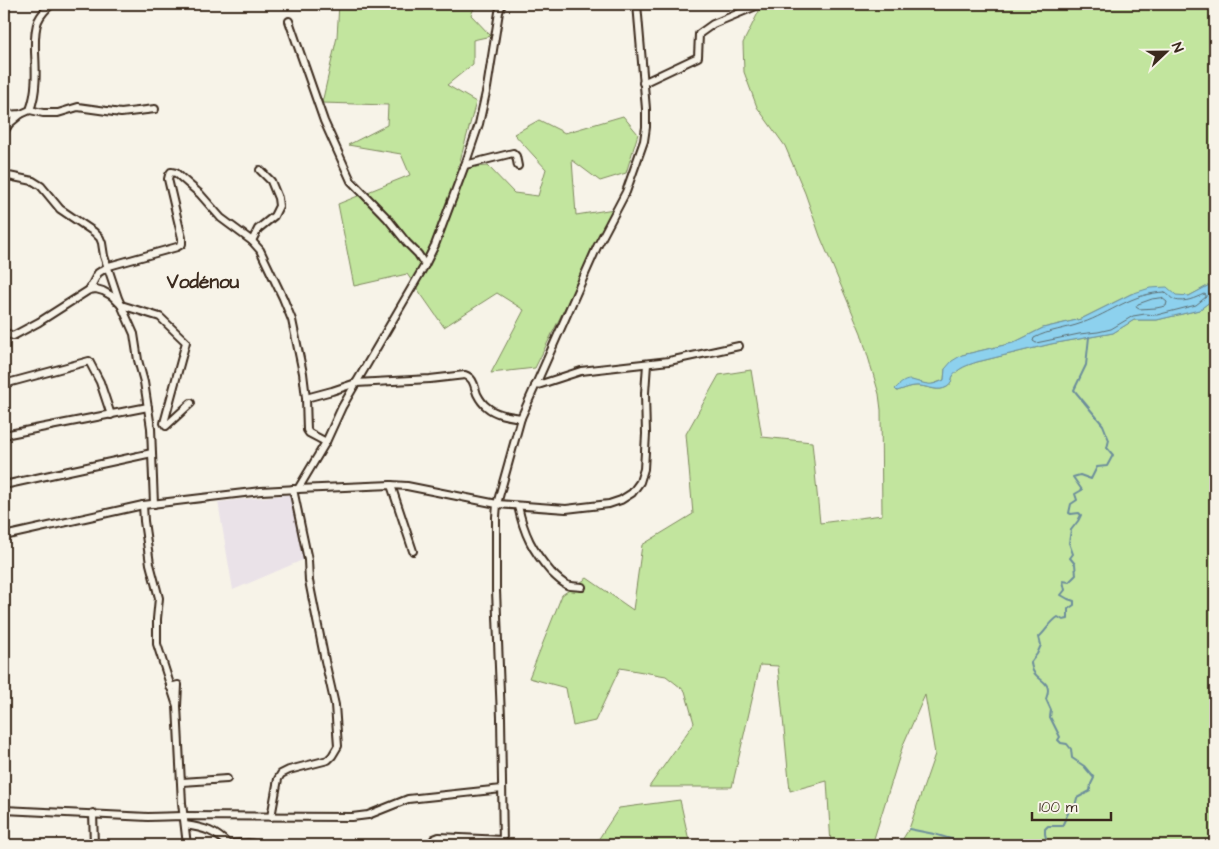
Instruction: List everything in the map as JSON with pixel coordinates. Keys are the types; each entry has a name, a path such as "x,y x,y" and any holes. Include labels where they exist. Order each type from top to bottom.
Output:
{"street":[{"path":"30,110 34,95 36,66 35,31 43,12 52,4"},
{"path":"271,817 278,779 281,774 289,770 328,760 338,746 335,705 309,581 308,560 295,489 326,442 342,407 425,265 435,244 478,124 487,88 499,12 502,4"},
{"path":"430,845 438,837 503,843 496,590 497,504 520,418 597,247 626,192 644,141 646,109 637,4"},
{"path":"643,83 698,58 699,34 713,24 761,4"},
{"path":"289,21 324,120 350,181 387,218 425,265"},
{"path":"4,132 9,124 21,114 30,110 43,113 58,113 78,107 121,113 155,109"},
{"path":"4,115 21,114"},
{"path":"465,164 512,153 516,156 518,166"},
{"path":"252,241 258,228 274,216 279,206 278,198 270,180 260,170"},
{"path":"89,290 98,273 108,266 177,248 182,244 168,179 171,172 176,172 200,194 221,218 252,241 260,250 292,320 306,398 307,430 326,442"},
{"path":"4,175 33,181 40,186 60,209 100,238 104,256 121,305 134,334 136,351 144,382 152,453 154,504"},
{"path":"4,332 12,336 24,331 89,290 96,289 112,296 121,305 160,317 186,342 164,423"},
{"path":"535,386 581,371 669,361 739,346"},
{"path":"4,384 89,361 100,382 111,414"},
{"path":"4,536 143,505 261,491 295,489 391,485 518,506 566,509 609,504 621,500 632,493 640,482 644,470 646,434 644,393 647,364"},
{"path":"306,398 356,383 465,375 469,376 472,380 477,395 485,406 494,412 520,418"},
{"path":"4,435 111,414 148,411 166,426 191,403"},
{"path":"4,485 152,453"},
{"path":"391,485 413,551"},
{"path":"143,505 150,564 159,598 157,644 177,706 186,845"},
{"path":"518,506 523,528 539,558 556,578 567,585 582,587"},
{"path":"182,782 227,779"},
{"path":"4,810 148,817 363,816 408,799 502,790"},
{"path":"93,814 94,845"},
{"path":"185,825 202,827 214,832 229,845 248,843 261,845"}],"shaded area":[{"path":"293,494 305,559 233,590 218,502"}],"green space":[{"path":"339,4 476,4 471,15 491,36 473,40 473,64 447,85 476,102 458,168 488,166 514,193 538,196 546,169 514,134 539,120 565,133 623,116 638,134 626,173 600,181 572,160 576,215 614,209 535,368 491,373 524,310 497,293 444,327 407,274 354,286 338,204 410,175 401,154 348,145 387,125 388,105 322,103 337,37"},
{"path":"767,4 1215,4 1215,282 1189,296 1131,294 1081,319 1043,328 1013,343 962,355 945,369 944,380 930,385 910,380 897,391 917,386 937,389 944,388 950,385 953,376 958,371 974,363 1051,344 1113,333 1134,320 1157,320 1199,310 1215,298 1215,845 899,845 909,829 935,754 925,695 903,745 872,845 831,845 827,781 790,791 778,666 760,665 732,787 649,787 694,723 685,691 666,676 620,668 595,721 573,726 566,688 529,678 562,595 587,578 633,610 642,545 693,514 686,434 719,375 751,370 762,437 812,442 820,523 882,515 881,410 879,394 861,333 785,146 757,107 744,72 743,43 759,11"},
{"path":"680,800 690,845 598,845 596,843 619,808"}],"water":[{"path":"1215,282 1215,298 1199,310 1157,320 1134,320 1113,333 1051,344 977,362 958,371 953,376 950,385 944,388 937,389 917,386 897,391 895,389 907,380 930,384 940,382 944,380 945,369 952,361 962,355 1013,343 1043,328 1081,319 1131,294 1150,288 1167,287 1176,295 1189,296"}],"waterway":[{"path":"1041,845 1047,842 1045,829 1048,826 1062,826 1069,811 1075,806 1077,798 1090,791 1094,778 1084,766 1072,758 1071,749 1067,744 1061,743 1058,740 1060,737 1050,717 1051,710 1046,699 1048,693 1047,685 1033,671 1031,662 1041,645 1039,637 1058,617 1063,620 1068,619 1068,609 1074,605 1074,601 1061,595 1065,590 1063,581 1069,582 1076,575 1075,564 1070,558 1073,554 1069,543 1071,530 1081,515 1079,513 1069,513 1071,504 1077,500 1075,494 1082,490 1073,477 1080,475 1091,479 1097,467 1107,466 1113,455 1107,448 1109,440 1103,425 1074,390 1086,365 1089,337"},
{"path":"909,829 985,845"},
{"path":"1027,845 1032,845"}],"district":[{"name":"Vodénou","path":"203,282"}]}
